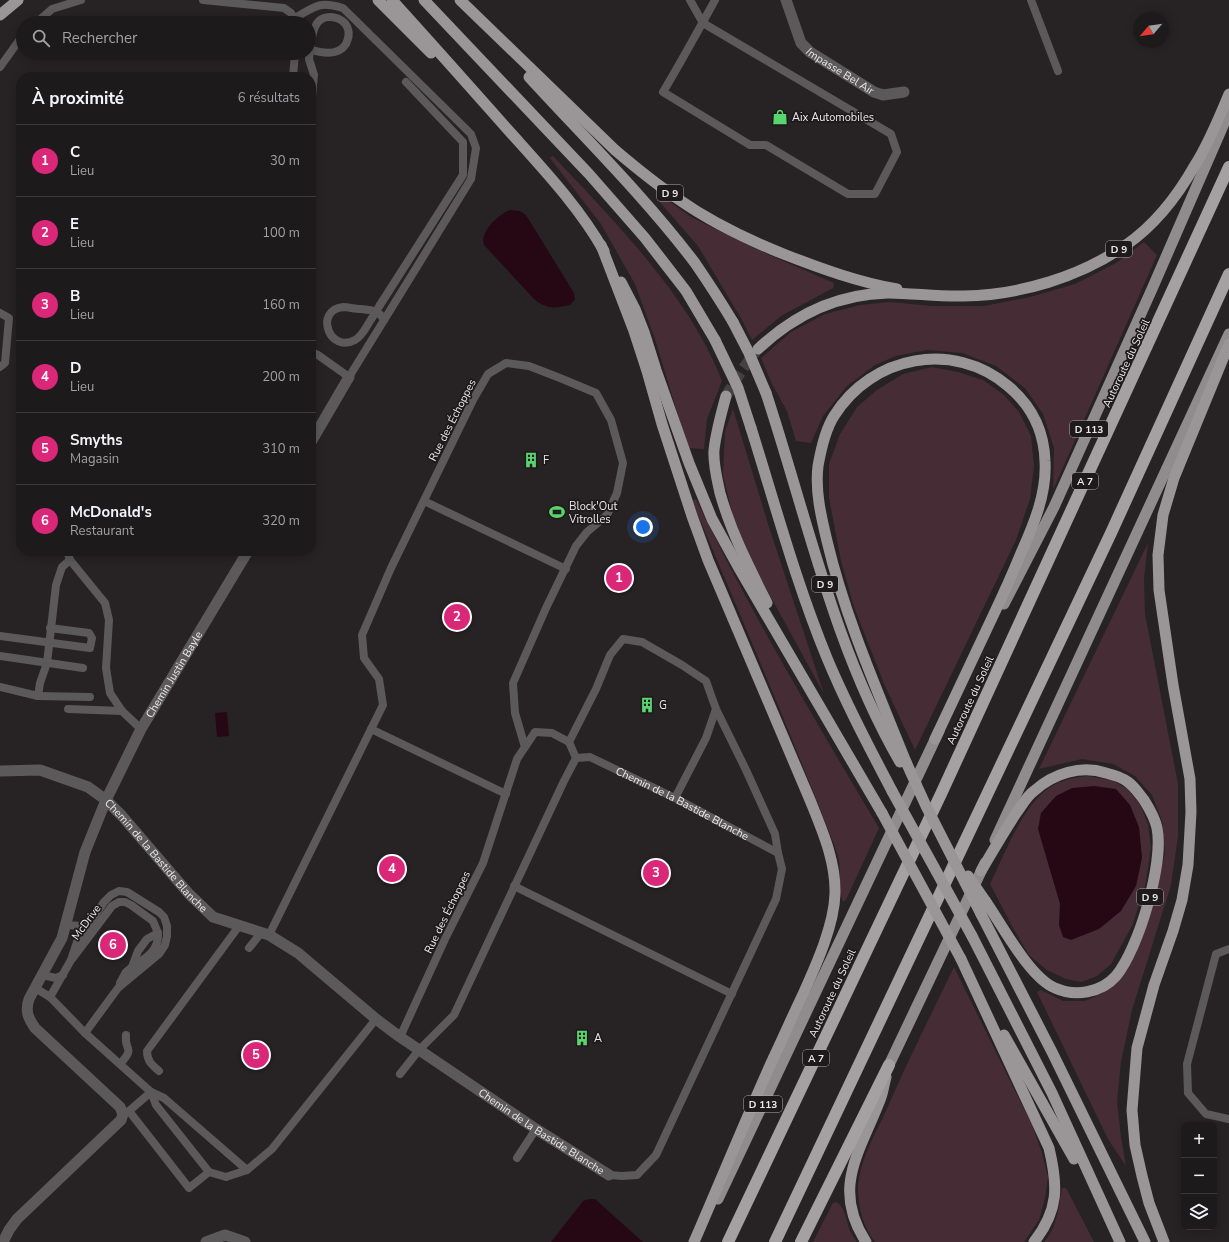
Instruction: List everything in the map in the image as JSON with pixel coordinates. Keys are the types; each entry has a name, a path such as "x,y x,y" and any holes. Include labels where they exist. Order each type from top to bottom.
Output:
{"highway":[{"path":"0,15 18,0"},
{"path":"378,0 513,135"},
{"name":"D 9","path":"392,0 573,204 601,245 635,309 689,463 712,519 740,570 882,813 961,959 1107,1216"},
{"name":"D 9","path":"424,0 589,174 645,238 686,291 715,340 738,388 806,601 827,656 864,739 972,936 1052,1093 1120,1242"},
{"name":"D 9","path":"459,0 615,150 678,199 718,224 758,244 854,280 935,296"},
{"name":"D 9","path":"459,0 636,193 674,237 695,264 733,322 749,353 766,393 836,618 860,681 892,748 905,764 946,844 1055,1059 1145,1242"},
{"name":"D 9","path":"758,349 798,318 818,308 838,301 866,295 889,293 935,296 995,294 1039,285 1080,270 1126,245 1146,229 1172,200 1196,165 1229,94"},
{"name":"Autoroute du Soleil","path":"728,1242 944,787 1229,167"},
{"path":"601,245 634,331 666,439 708,560 810,800 824,835 835,876 833,910 826,936 814,968 770,1067 696,1242"},
{"path":"775,1242 1101,554 1229,274"},
{"path":"1164,1242 1149,1203 1142,1176 1135,1146 1132,1110 1137,1048 1154,985 1182,900 1188,865 1191,812 1190,779 1173,685 1159,590 1158,555 1163,515 1174,478 1229,344"},
{"path":"905,764 858,641 839,584 826,538 819,502 818,467 824,440 829,426 835,415 856,390 881,372 896,365 912,360 934,359 953,360 981,368 999,378 1016,393 1036,419 1041,433 1046,461 1043,486 1035,520 1007,587 934,739"},
{"name":"D 9","path":"726,396 714,451 716,475 725,512 748,566 826,717"},
{"name":"D 9","path":"946,844 1030,968 1043,981 1054,988 1069,993 1086,993 1104,986 1115,976 1128,957 1140,928 1152,888 1158,854 1157,827 1149,808 1138,792 1128,782 1118,776 1098,770 1076,770 1049,779 1033,791 1012,820 981,871"},
{"path":"961,959 1049,1148 1053,1166 1055,1188 1053,1207 1044,1229 1034,1242"},
{"path":"801,1242 889,1065"},
{"path":"866,1242 853,1216 849,1184 852,1168 881,1099 889,1065"}],"main road":[{"name":"D 113","path":"696,1242 828,967 934,739 1054,507 1155,282 1229,112"},
{"path":"889,1065 981,871 1229,334"}],"street":[{"name":"Impasse Bel Air","path":"786,0 801,43 810,52 874,92 883,95 904,92"},
{"path":"316,433 349,376"},
{"name":"Chemin Justin Bayle","path":"126,1113 41,1033 30,1020 26,1012 27,1005 62,938 86,852 106,800 141,729 245,556"},
{"name":"Chemin de la Bastide Blanche","path":"0,771 40,770 88,787 106,800 122,816 189,894 213,917 265,934 298,953 376,1019 400,1037 536,1129 609,1175"},
{"path":"4,1242 9,1230 17,1219 121,1120 126,1113"},
{"path":"206,1242 225,1235 245,1242"}],"lane":[{"path":"44,16 52,9 81,0"},
{"path":"203,0 284,8 292,16"},
{"path":"286,0 293,16"},
{"path":"690,0 703,23 891,134 897,152 875,194 848,194 766,145 750,145 663,92 703,23 715,0"},
{"path":"1031,0 1058,71"},
{"path":"298,16 317,5 328,4 343,8 423,92 471,134 476,148 472,179 349,376 316,354"},
{"path":"316,25 321,19 330,16 339,19 344,23 348,30 349,38 344,47 338,52 319,52 316,50"},
{"path":"0,67 16,44"},
{"path":"293,72 294,60"},
{"path":"309,60 313,72"},
{"path":"384,320 382,315 377,311 343,307 335,309 329,314 327,322 328,331 333,338 340,342 348,343 356,340 372,318 380,305 463,174 463,142 406,82"},
{"path":"406,271 408,277 406,284"},
{"path":"0,313 10,318 5,363 0,367"},
{"name":"Rue des Échoppes","path":"249,948 265,934 383,705 379,679 364,658 362,635 391,568 473,400 488,374 506,363 529,366 596,393 611,420 623,463 617,493 607,515 587,532 576,546 546,608 513,683 515,713 525,747 518,759 482,863 400,1037"},
{"path":"424,501 566,569"},
{"path":"69,556 70,560 105,603 109,620 106,668 110,692 122,711 141,729"},
{"path":"38,696 40,683 47,663 56,585 62,567 70,560"},
{"path":"0,636 87,649 90,648 92,638 89,633 50,628"},
{"path":"569,742 596,689 610,655 623,639 642,642 706,681 716,709 775,834 778,853"},
{"path":"0,656 84,668"},
{"path":"0,687 38,696 90,697"},
{"path":"68,709 122,711"},
{"path":"675,798 706,738 716,709"},
{"path":"371,729 506,794"},
{"path":"400,1074 419,1050 454,1015 576,758 569,742 552,733 535,732 525,747"},
{"name":"Chemin de la Bastide Blanche","path":"576,758 590,757 675,798 778,853 782,869 776,898 656,1155 637,1175 609,1175"},
{"path":"514,886 732,994"},
{"path":"50,998 71,960 77,942 104,902 111,895 118,891 127,892 164,917 167,926 167,936 165,945 159,954 118,988 85,1032"},
{"name":"McDrive","path":"71,960 112,906 119,902 125,902 147,915 153,921 158,933 147,939 138,951 132,967 121,979 118,988"},
{"path":"66,925 82,926 90,922"},
{"path":"159,1071 149,1063 147,1051 239,926"},
{"path":"1229,949 1216,954 1187,1064 1188,1093 1206,1114 1229,1119"},
{"path":"42,975 56,978 63,975"},
{"path":"35,988 50,998 151,1092 164,1098 247,1170"},
{"path":"151,1092 156,1105 209,1172 226,1177 247,1170 272,1149 376,1019"},
{"path":"120,1064 128,1055 129,1050 126,1035"},
{"path":"151,1092 126,1113 189,1188 209,1172"},
{"path":"517,1158 536,1129"}],"shaded area":[{"path":"553,156 601,207 648,261 671,290 691,320 708,350 722,381 707,419 704,449 688,448 655,339 635,284 601,224 550,158"},
{"path":"662,196 691,217 767,254 834,283 833,288 781,316 752,340 742,320 698,246 658,200"},
{"path":"510,210 520,211 526,215 574,293 575,299 570,305 548,307 535,300 484,245 483,240 487,229 496,219"},
{"path":"1144,242 1157,255 1053,490 1054,448 1043,414 1025,388 996,366 962,353 927,350 896,356 875,365 847,386 823,416 811,443 796,441 787,411 772,384 761,358 791,332 825,314 860,305 890,302 932,306 984,306 1030,297 1075,284 1116,263"},
{"path":"932,367 958,372 983,380 1004,395 1019,412 1031,436 1034,466 1030,499 1016,540 915,750 885,686 854,607 841,561 829,498 829,464 840,434 857,407 877,390 903,374"},
{"path":"733,409 769,527 824,694 755,568 733,516 723,475 725,431"},
{"path":"696,499 738,583 807,706 879,828 846,900 843,902 839,860 835,847 692,501"},
{"path":"1148,543 1144,579 1145,614 1178,784 1178,836 1171,885 1132,1010 1121,1062 1117,1102 1126,1166 1108,1139 1037,992 1041,990 1063,1001 1085,1001 1101,994 1119,979 1135,956 1154,903 1165,853 1162,821 1152,795 1135,776 1113,764 1082,759 1039,769"},
{"path":"227,712 229,736 217,737 215,713"},
{"path":"1087,776 1111,780 1128,789 1140,805 1148,824 1151,848 1145,887 1132,926 1111,964 1097,976 1081,982 1066,979 1047,970 1029,955 990,884 1022,819 1039,796 1058,783"},
{"path":"1094,786 1116,789 1130,805 1139,827 1142,858 1136,886 1121,911 1099,929 1071,940 1063,937 1059,925 1060,904 1038,829 1041,813 1056,796 1072,788"},
{"path":"954,967 1032,1125 1042,1153 1048,1177 1045,1198 1039,1220 1024,1242 875,1242 864,1222 860,1207 858,1185 862,1165 873,1137"},
{"path":"1062,1188 1066,1188 1094,1242 1044,1242 1055,1224"},
{"path":"595,1199 643,1242 551,1242 583,1201"},
{"path":"836,1202 844,1211 850,1231 857,1242 813,1242 833,1203"}],"tunnel":[{"path":"726,396 756,351"}],"place":[{"name":"Aix Automobiles","path":"780,117"},
{"name":"F","path":"531,460"},
{"name":"Block'Out Vitrolles","path":"557,512"},
{"name":"C","path":"619,578"},
{"name":"E","path":"457,617"},
{"name":"G","path":"647,705"},
{"name":"D","path":"392,869"},
{"name":"B","path":"656,873"},
{"name":"McDonald's","path":"113,945"},
{"name":"A","path":"582,1038"},
{"name":"Smyths","path":"256,1055"}]}
